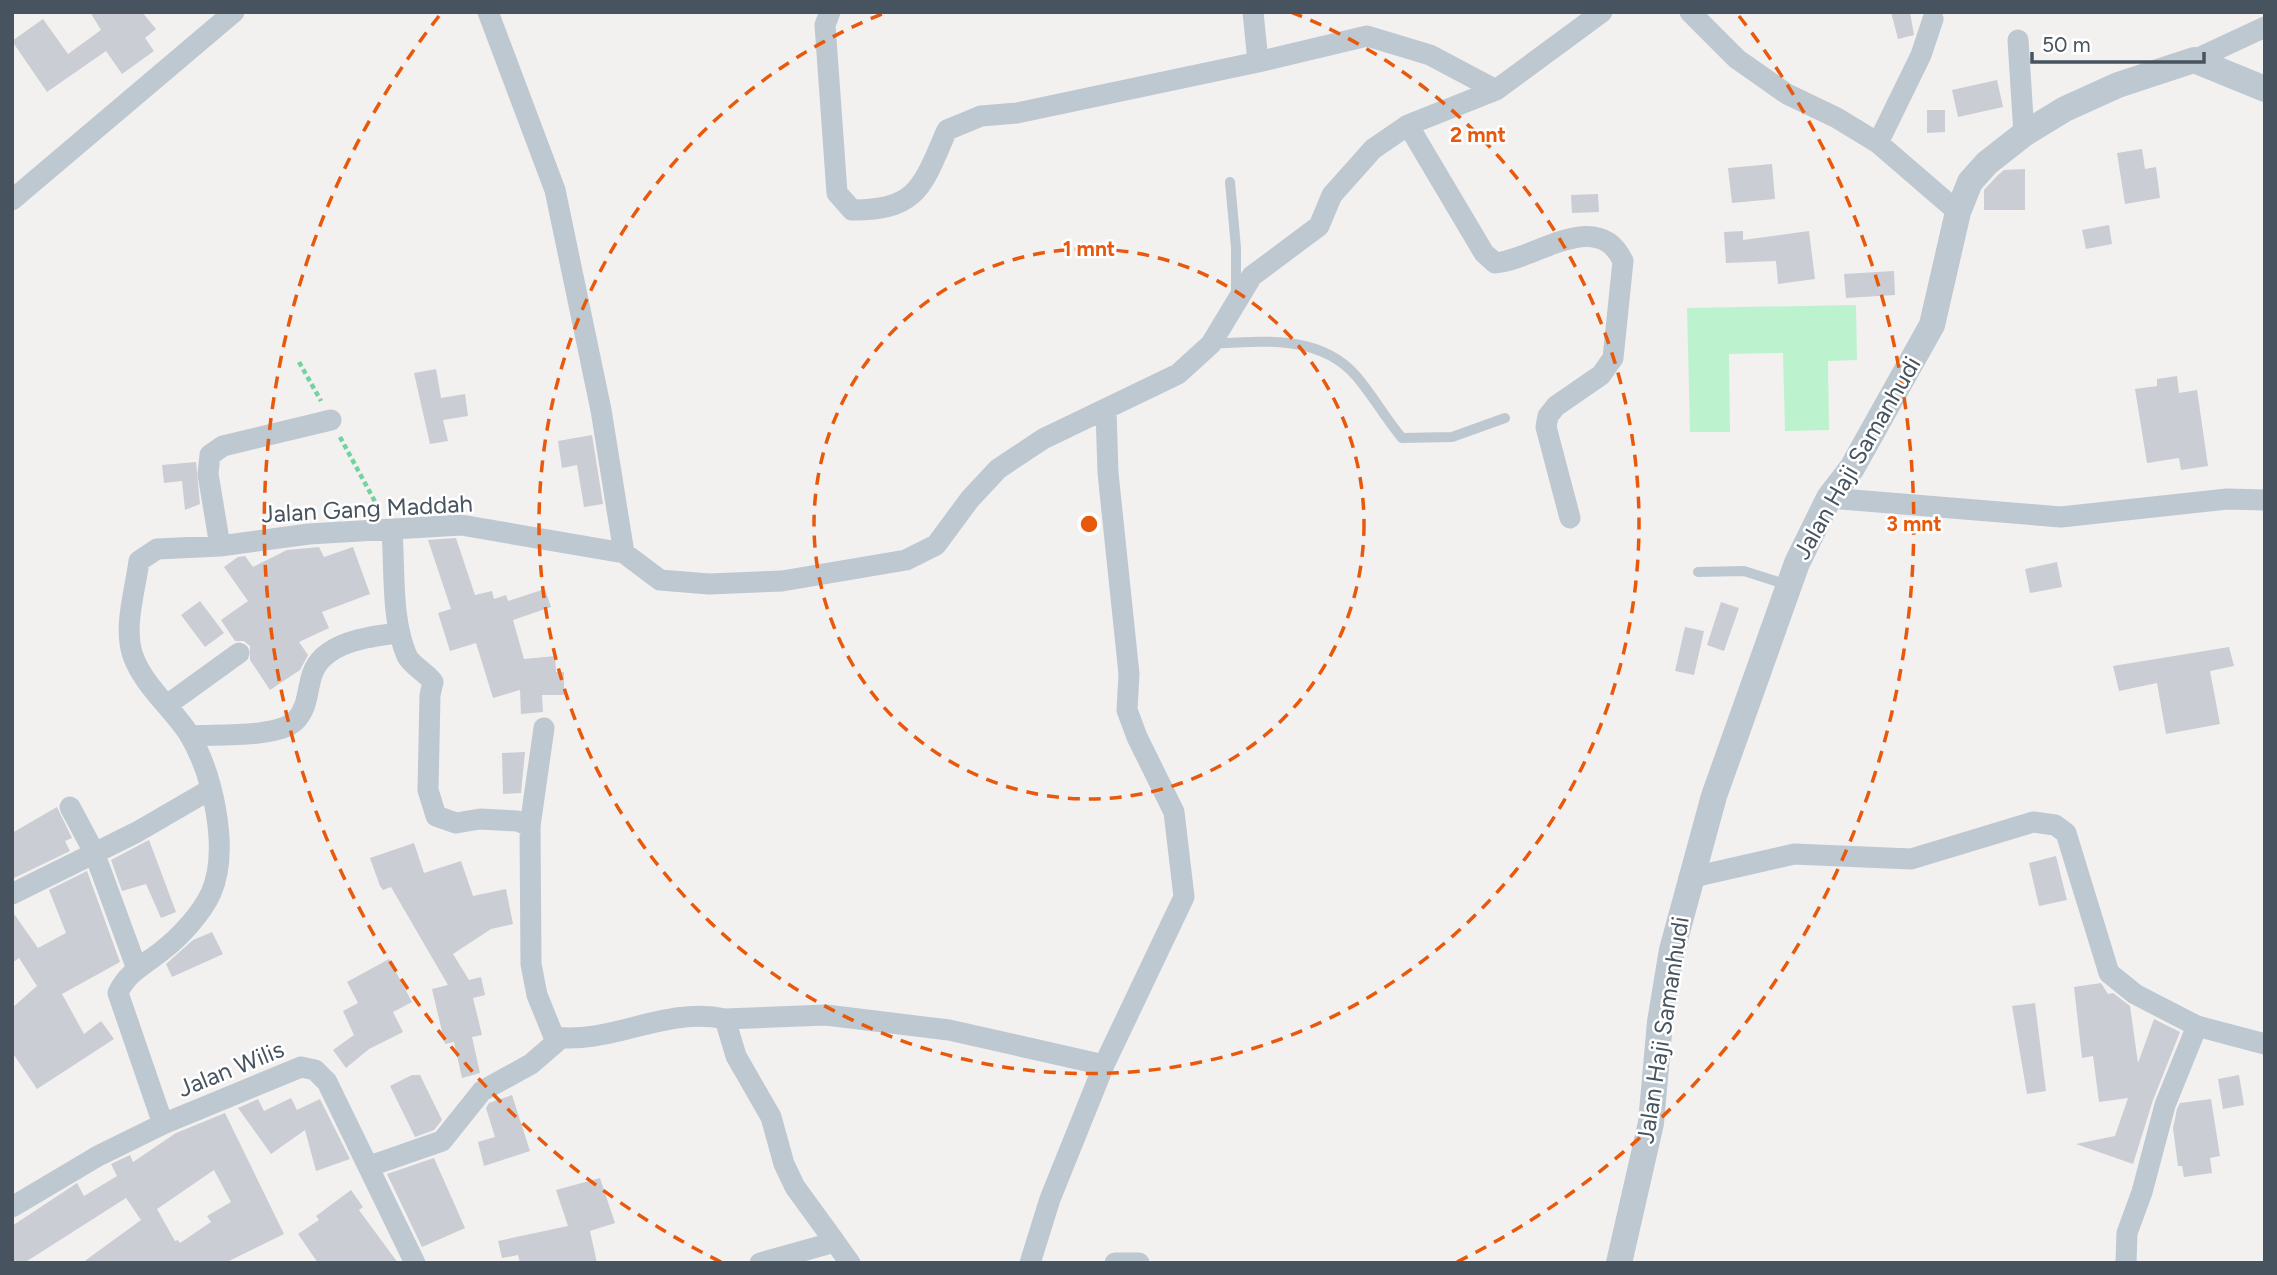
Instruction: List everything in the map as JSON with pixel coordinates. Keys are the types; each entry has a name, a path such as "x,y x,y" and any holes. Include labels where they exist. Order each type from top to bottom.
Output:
{"street":[{"path":"12,200 234,12"},
{"path":"488,12 555,190 601,410 624,553"},
{"path":"830,12 825,25 837,193 852,210 877,210 906,201 923,184 947,130 981,116 1017,113 1367,36 1430,55 1496,90"},
{"path":"1253,12 1258,62"},
{"name":"Jalan Gang Maddah","path":"163,1124 118,993 125,978 167,947 211,894 221,856 211,789 190,736 134,658 129,636 139,561 157,550 220,546 310,534 391,531 461,524 624,553 660,580 709,584 782,582 906,560 936,545 970,499 998,469 1043,439 1106,411 1178,374 1211,344 1252,276 1319,226 1332,195 1373,149 1408,125 1496,90 1602,12"},
{"path":"1690,12 1737,59 1787,94 1837,118 1878,144 1958,212"},
{"path":"1878,144 1921,55 1933,19"},
{"path":"2194,60 2265,27"},
{"path":"2018,40 2024,134"},
{"path":"2194,60 2265,89"},
{"name":"Jalan Haji Samanhudi","path":"1619,1263 1651,1122 1660,1022 1689,878 1714,796 1788,585 1829,498 1852,468 1932,325 1958,212 1970,182 1987,163 2024,134 2065,109 2118,85 2194,60"},
{"path":"1408,125 1484,253 1496,263 1511,262 1573,235 1609,243 1623,261 1613,358 1601,375 1556,406 1548,416 1546,427 1570,518"},
{"path":"1030,1263 1050,1199 1104,1065 1184,897 1174,812 1137,737 1127,710 1129,674 1108,473 1106,411"},
{"path":"220,546 208,474 210,455 223,446 331,420"},
{"path":"1829,498 2061,517 2227,499 2265,500"},
{"path":"391,531 400,633 408,658 425,670 433,682 430,695 428,789 436,816 456,823 480,819 517,821 530,826"},
{"path":"190,736 277,731 296,720 320,660 338,647 373,636 400,633"},
{"path":"167,705 239,653"},
{"path":"544,728 530,826 531,964 537,995 554,1037 587,1036 705,1014 725,1019 826,1015 948,1030 1104,1065"},
{"path":"12,894 137,832 211,789"},
{"path":"70,807 94,852 136,970"},
{"path":"1689,878 1794,854 1911,859 2033,822 2055,825 2066,833 2109,973 2135,994 2197,1026 2265,1044"},
{"path":"725,1019 736,1056 771,1117 784,1164 795,1187 850,1263"},
{"path":"2126,1263 2127,1233 2142,1192 2165,1105 2197,1026"},
{"path":"370,1166 442,1141 482,1091 531,1065 561,1038"},
{"name":"Jalan Wilis","path":"12,1207 88,1161 163,1124 301,1067 315,1070 327,1082 415,1263"},
{"path":"760,1263 835,1242"},
{"path":"1115,1263 1139,1263"}],"lane":[{"path":"1230,182 1236,248 1236,300"},
{"path":"1211,344 1295,343 1326,351 1356,376 1402,438 1452,437 1505,418"},
{"path":"1698,572 1744,571 1788,585"}],"path":[{"path":"299,362 391,531"}],"green space":[{"path":"1856,305 1857,360 1828,361 1829,430 1785,431 1783,353 1729,354 1730,432 1690,432 1687,308"}],"building":[{"path":"90,12 142,12 156,29 145,38 154,51 122,74 106,51 47,92 12,41 43,19 68,54 101,30"},
{"path":"1891,12 1910,12 1914,35 1898,39"},
{"path":"1997,80 2003,107 1958,117 1952,90"},
{"path":"1927,110 1945,110 1945,132 1927,133"},
{"path":"2142,149 2145,169 2156,167 2160,198 2125,204 2117,153"},
{"path":"1772,164 1775,199 1732,203 1728,168"},
{"path":"2025,169 2025,210 1984,210 1984,190 1998,175 2004,170"},
{"path":"1598,194 1599,212 1572,213 1571,195"},
{"path":"2109,225 2112,244 2086,249 2082,230"},
{"path":"1743,231 1743,240 1809,231 1815,279 1778,284 1776,261 1726,263 1724,232"},
{"path":"1894,271 1895,295 1846,298 1844,274"},
{"path":"436,369 441,398 465,394 468,416 443,420 448,441 430,444 414,373"},
{"path":"2177,376 2179,393 2197,390 2208,466 2181,470 2179,458 2147,463 2135,389 2157,386 2157,379"},
{"path":"592,435 603,504 584,507 577,465 562,468 558,441"},
{"path":"196,462 200,504 185,510 182,481 164,483 162,465"},
{"path":"456,538 475,595 492,591 494,599 506,595 508,601 545,589 551,607 513,620 524,659 555,656 556,672 564,672 564,695 542,695 543,712 521,714 520,690 493,698 476,643 450,651 438,613 451,609 428,540"},
{"path":"319,547 324,557 353,547 370,594 322,612 329,628 299,642 308,655 300,670 270,690 250,660 250,646 244,641 235,641 221,620 248,601 224,567 238,557 245,556 253,567 287,550"},
{"path":"2057,562 2062,587 2030,593 2025,569"},
{"path":"200,601 224,633 205,647 181,615"},
{"path":"1721,602 1739,608 1724,651 1707,645"},
{"path":"1685,627 1704,631 1694,675 1675,671"},
{"path":"2229,647 2234,666 2210,671 2220,724 2166,734 2157,683 2119,691 2113,666"},
{"path":"525,752 521,793 503,794 502,753"},
{"path":"57,807 72,838 65,841 70,851 12,879 12,833"},
{"path":"149,840 176,912 161,918 146,884 122,891 111,860"},
{"path":"414,843 424,873 461,861 473,896 506,889 513,924 491,929 453,954 469,980 481,977 485,995 473,998 482,1035 472,1037 480,1073 462,1078 454,1042 445,1044 432,989 448,985 391,887 383,890 380,886 370,858"},
{"path":"2056,856 2067,900 2039,906 2029,863"},
{"path":"87,871 120,962 62,994 84,1034 101,1021 114,1039 37,1089 12,1052 12,1008 37,986 19,958 12,963 12,911 38,948 66,933 49,890"},
{"path":"212,932 223,954 172,977 166,964 193,940"},
{"path":"389,959 412,1002 393,1012 403,1032 369,1049 346,1068 333,1050 354,1035 343,1011 358,1003 347,982"},
{"path":"2101,983 2108,994 2113,993 2130,1006 2138,1063 2154,1019 2180,1032 2153,1100 2133,1164 2076,1144 2115,1136 2128,1098 2099,1102 2093,1056 2082,1058 2074,987"},
{"path":"2035,1003 2046,1091 2027,1094 2012,1006"},
{"path":"412,1075 420,1075 442,1120 434,1130 415,1137 390,1086"},
{"path":"2239,1075 2244,1105 2223,1109 2218,1079"},
{"path":"512,1095 530,1151 484,1166 478,1142 495,1137 486,1108 489,1103"},
{"path":"291,1098 297,1110 320,1099 350,1159 316,1171 305,1130 271,1154 238,1108 258,1099 264,1111"},
{"path":"2211,1099 2220,1156 2210,1158 2212,1173 2184,1177 2182,1166 2178,1166 2173,1128 2177,1109 2180,1103"},
{"path":"225,1113 284,1234 225,1263 82,1263 141,1220 126,1198 24,1263 12,1263 12,1226 77,1183 84,1196 117,1176 111,1164 130,1155 133,1162 176,1133","holes":["214,1170 231,1202 207,1216 211,1222 180,1243 175,1241 157,1209"]},
{"path":"434,1158 465,1228 422,1247 387,1174"},
{"path":"600,1178 615,1223 590,1231 597,1263 520,1263 518,1255 502,1258 498,1241 568,1226 556,1190"},
{"path":"351,1190 363,1207 359,1210 398,1263 318,1263 298,1234 319,1220 316,1216"}]}
